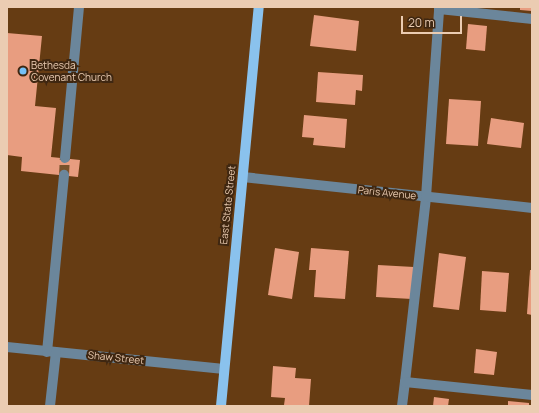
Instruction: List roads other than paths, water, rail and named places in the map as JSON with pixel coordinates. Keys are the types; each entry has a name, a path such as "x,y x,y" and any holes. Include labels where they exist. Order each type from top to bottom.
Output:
{"main road":[{"name":"East State Street","path":"221,406 259,7"}],"street":[{"path":"65,158 79,7"},
{"path":"402,406 426,197 439,8 532,19"},
{"path":"50,406 52,352 64,175"},
{"name":"Paris Avenue","path":"243,178 532,208"},
{"name":"Shaw Street","path":"7,347 224,369"},
{"path":"405,382 532,395"}],"tunnel":[{"path":"64,175 65,158"}],"place":[{"name":"Bethesda Covenant Church","path":"23,71"}]}
